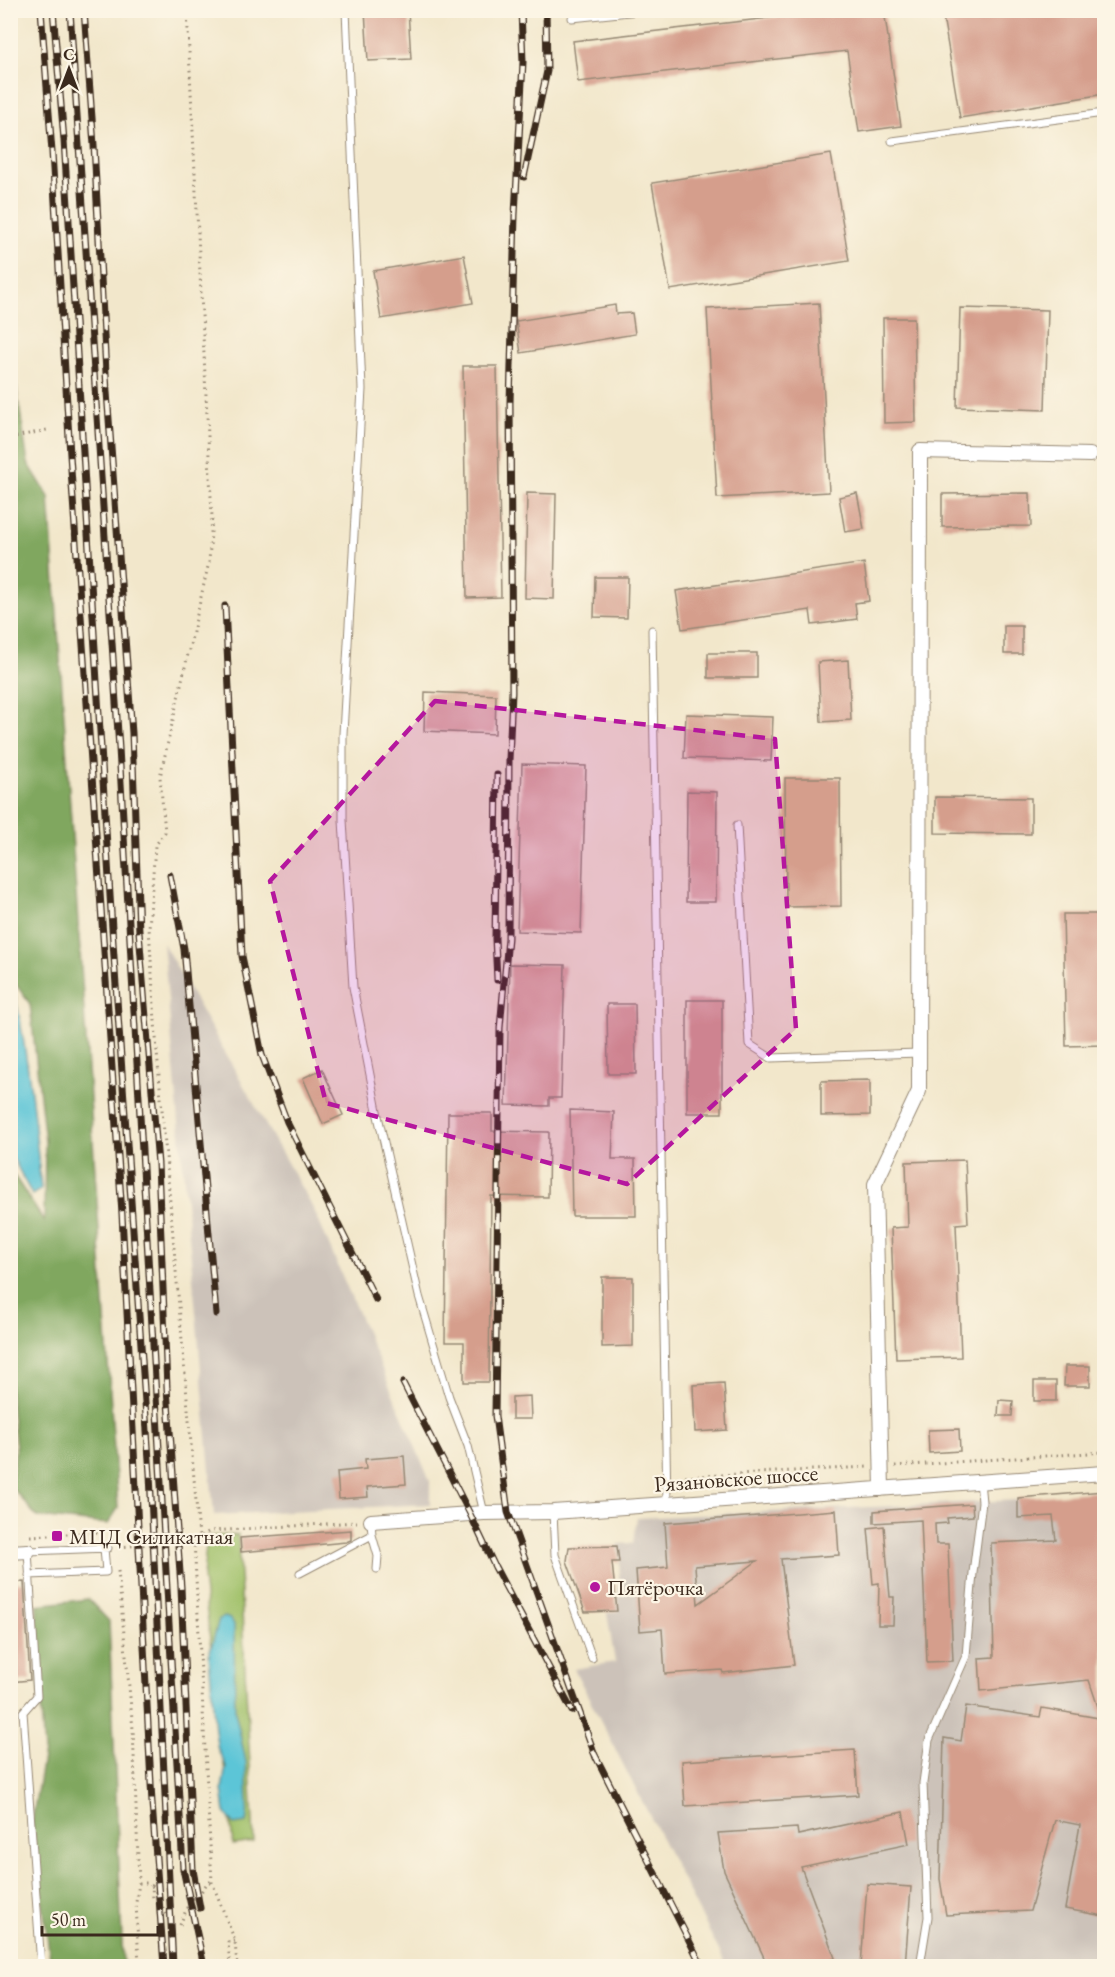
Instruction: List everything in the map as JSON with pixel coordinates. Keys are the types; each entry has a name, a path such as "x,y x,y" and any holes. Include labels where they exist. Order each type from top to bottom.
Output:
{"street":[{"path":"882,1489 875,1184 919,1091 920,451 1090,454"},
{"name":"Рязановское шоссе","path":"371,1528 484,1513 553,1512 1104,1473"},
{"path":"10,1552 28,1551"}],"lane":[{"path":"346,10 362,389 343,734 343,820 353,987 378,1116 419,1296 449,1396 468,1446 484,1513"},
{"path":"572,18 648,10"},
{"path":"892,141 1104,113"},
{"path":"652,630 667,1504"},
{"path":"737,825 749,1044 771,1058 919,1053"},
{"path":"920,1966 928,1917 924,1783 927,1751 936,1721 966,1656 982,1502 980,1481"},
{"path":"553,1512 555,1555 592,1658"},
{"path":"300,1573 371,1528 378,1556 377,1569"},
{"path":"29,1575 106,1572 106,1548 28,1551 29,1575 37,1696 23,1712 41,1966"}],"path":[{"path":"187,10 212,517 209,562 160,777 165,832 155,846 149,928 157,1052 199,1536"},
{"path":"10,438 47,430"},
{"path":"106,1548 194,1540 210,1531 371,1528"},
{"path":"22,1536 102,1532 106,1548 119,1574 133,1729 139,1883 136,1902 139,1966"},
{"path":"194,1540 213,1882 235,1941 237,1966"},
{"path":"180,1925 190,1900 198,1896 208,1882 213,1882"},
{"path":"139,1883 149,1883 152,1886 159,1896 170,1923 175,1926"},
{"path":"152,1886 153,1899"},
{"path":"230,1966 228,1942 235,1941"}],"highlighted area":[{"path":"435,701 775,739 796,1029 627,1184 326,1103 270,881"}],"shaded area":[{"path":"163,943 314,1210 430,1481 430,1504 214,1515"},
{"path":"1104,1496 1104,1966 727,1966 574,1669 615,1662 607,1613 617,1612 620,1562 618,1544 633,1543 637,1518"}],"green space":[{"path":"11,353 28,463 49,497 118,1508 108,1524 37,1517 11,1486 16,1447 10,1395 11,1171 44,1221 45,1142 30,1004 10,976"},
{"path":"238,1535 254,1842 233,1845 203,1577 207,1536"},
{"path":"88,1599 109,1621 123,1966 51,1966 32,1822 44,1751 38,1671 37,1605"}],"water":[{"path":"10,984 13,986 23,1036 36,1138 41,1189 32,1195 11,1158"},
{"path":"225,1617 234,1624 235,1711 246,1762 248,1805 246,1823 234,1825 225,1812 222,1789 226,1766 218,1750 215,1731 209,1655 219,1619"}],"building":[{"path":"365,10 408,10 411,59 368,61"},
{"path":"836,10 884,10 901,126 859,132 847,51 578,82 573,41"},
{"path":"942,10 1097,10 1104,55 1104,94 960,118"},
{"path":"831,154 849,261 670,290 652,183"},
{"path":"464,255 473,303 381,319 373,271"},
{"path":"819,303 829,492 717,498 707,309"},
{"path":"615,305 616,314 632,313 635,334 521,353 516,321"},
{"path":"960,308 1048,310 1045,410 957,407"},
{"path":"883,318 914,318 916,422 884,423"},
{"path":"463,366 497,366 501,597 467,598"},
{"path":"527,493 556,494 554,599 525,598"},
{"path":"857,493 864,529 845,532 839,497"},
{"path":"1030,493 1031,526 942,527 942,494"},
{"path":"864,563 869,601 855,603 857,619 812,625 810,610 682,629 676,591"},
{"path":"595,577 628,577 627,618 594,617"},
{"path":"1004,626 1022,626 1022,654 1004,654"},
{"path":"708,653 757,653 757,678 708,678"},
{"path":"848,660 851,720 821,722 818,662"},
{"path":"425,692 496,695 495,734 424,731"},
{"path":"686,714 773,717 771,761 684,758"},
{"path":"522,764 586,766 581,933 517,931"},
{"path":"785,778 840,778 841,906 786,907"},
{"path":"687,791 717,792 716,902 686,902"},
{"path":"935,797 1031,798 1031,834 935,833"},
{"path":"1063,914 1104,914 1104,1045 1066,1046"},
{"path":"510,964 565,965 561,1098 549,1098 549,1106 506,1105"},
{"path":"687,1000 722,1000 722,1113 687,1113"},
{"path":"607,1004 635,1004 636,1074 608,1074"},
{"path":"322,1069 343,1115 323,1124 303,1078"},
{"path":"870,1080 870,1115 821,1116 821,1081"},
{"path":"570,1110 614,1112 612,1159 635,1159 636,1216 572,1216"},
{"path":"448,1113 492,1113 492,1131 549,1132 548,1197 491,1196 489,1382 464,1382 464,1342 445,1342"},
{"path":"965,1160 968,1223 956,1224 961,1357 896,1359 891,1228 908,1227 906,1162"},
{"path":"602,1277 633,1277 633,1346 602,1347"},
{"path":"1065,1366 1090,1366 1090,1386 1064,1386"},
{"path":"1034,1381 1056,1381 1056,1401 1034,1401"},
{"path":"724,1383 727,1430 695,1432 693,1385"},
{"path":"530,1396 531,1419 512,1419 512,1397"},
{"path":"999,1400 1013,1401 1012,1416 998,1416"},
{"path":"959,1429 960,1451 929,1453 928,1430"},
{"path":"404,1456 406,1484 367,1487 368,1497 339,1499 337,1472 366,1469 365,1459"},
{"path":"1104,1491 1104,1718 1102,1719 1089,1680 981,1691 979,1658 994,1657 991,1543 1056,1540 1053,1516 1018,1518 1018,1498"},
{"path":"972,1504 973,1516 947,1518 948,1523 935,1524 936,1544 948,1544 953,1661 927,1662 921,1520 874,1523 874,1511"},
{"path":"836,1510 839,1555 781,1559 794,1665 723,1673 722,1670 665,1674 662,1629 640,1631 636,1570 668,1567 665,1523","holes":["757,1561 698,1604 695,1566"]},
{"path":"884,1526 890,1597 894,1597 893,1625 878,1625 879,1583 873,1584 868,1528"},
{"path":"351,1530 351,1540 346,1542 241,1552 240,1538"},
{"name":"Пятёрочка","path":"617,1546 619,1562 612,1562 617,1611 585,1612 567,1561 569,1547"},
{"path":"24,1582 30,1680 10,1682 10,1583"},
{"path":"966,1706 1040,1717 1042,1708 1104,1719 1104,1916 1065,1909 1080,1825 1055,1820 1030,1911 946,1915 940,1879 944,1738 961,1741"},
{"path":"855,1750 858,1795 685,1806 682,1761"},
{"path":"903,1812 909,1844 801,1867 835,1958 813,1966 768,1966 724,1871 718,1833 797,1828 798,1835"},
{"path":"867,1884 911,1887 905,1966 861,1966"}],"railway":[{"path":"41,10 122,1214 152,1803 164,1966"},
{"path":"53,10 64,140 112,928 150,1474 173,1966"},
{"path":"70,10 119,748 183,1869 204,1966"},
{"path":"84,10 94,145 107,392 132,733 139,932 158,1164 167,1388 181,1587 193,1870 200,1908"},
{"path":"521,10 523,62 515,215 510,403 512,692 509,760 508,938 500,1028 495,1416 508,1512 596,1758"},
{"path":"524,177 547,71 546,10"},
{"path":"225,606 242,956 262,1055 287,1122 376,1300"},
{"path":"497,775 495,939 497,980"},
{"path":"170,875 184,949 216,1314"},
{"path":"403,1383 495,1567 572,1711"},
{"path":"593,1751 702,1966"}],"place":[{"name":"МЦД Силикатная","path":"57,1536"},
{"name":"Пятёрочка","path":"595,1587"}]}
